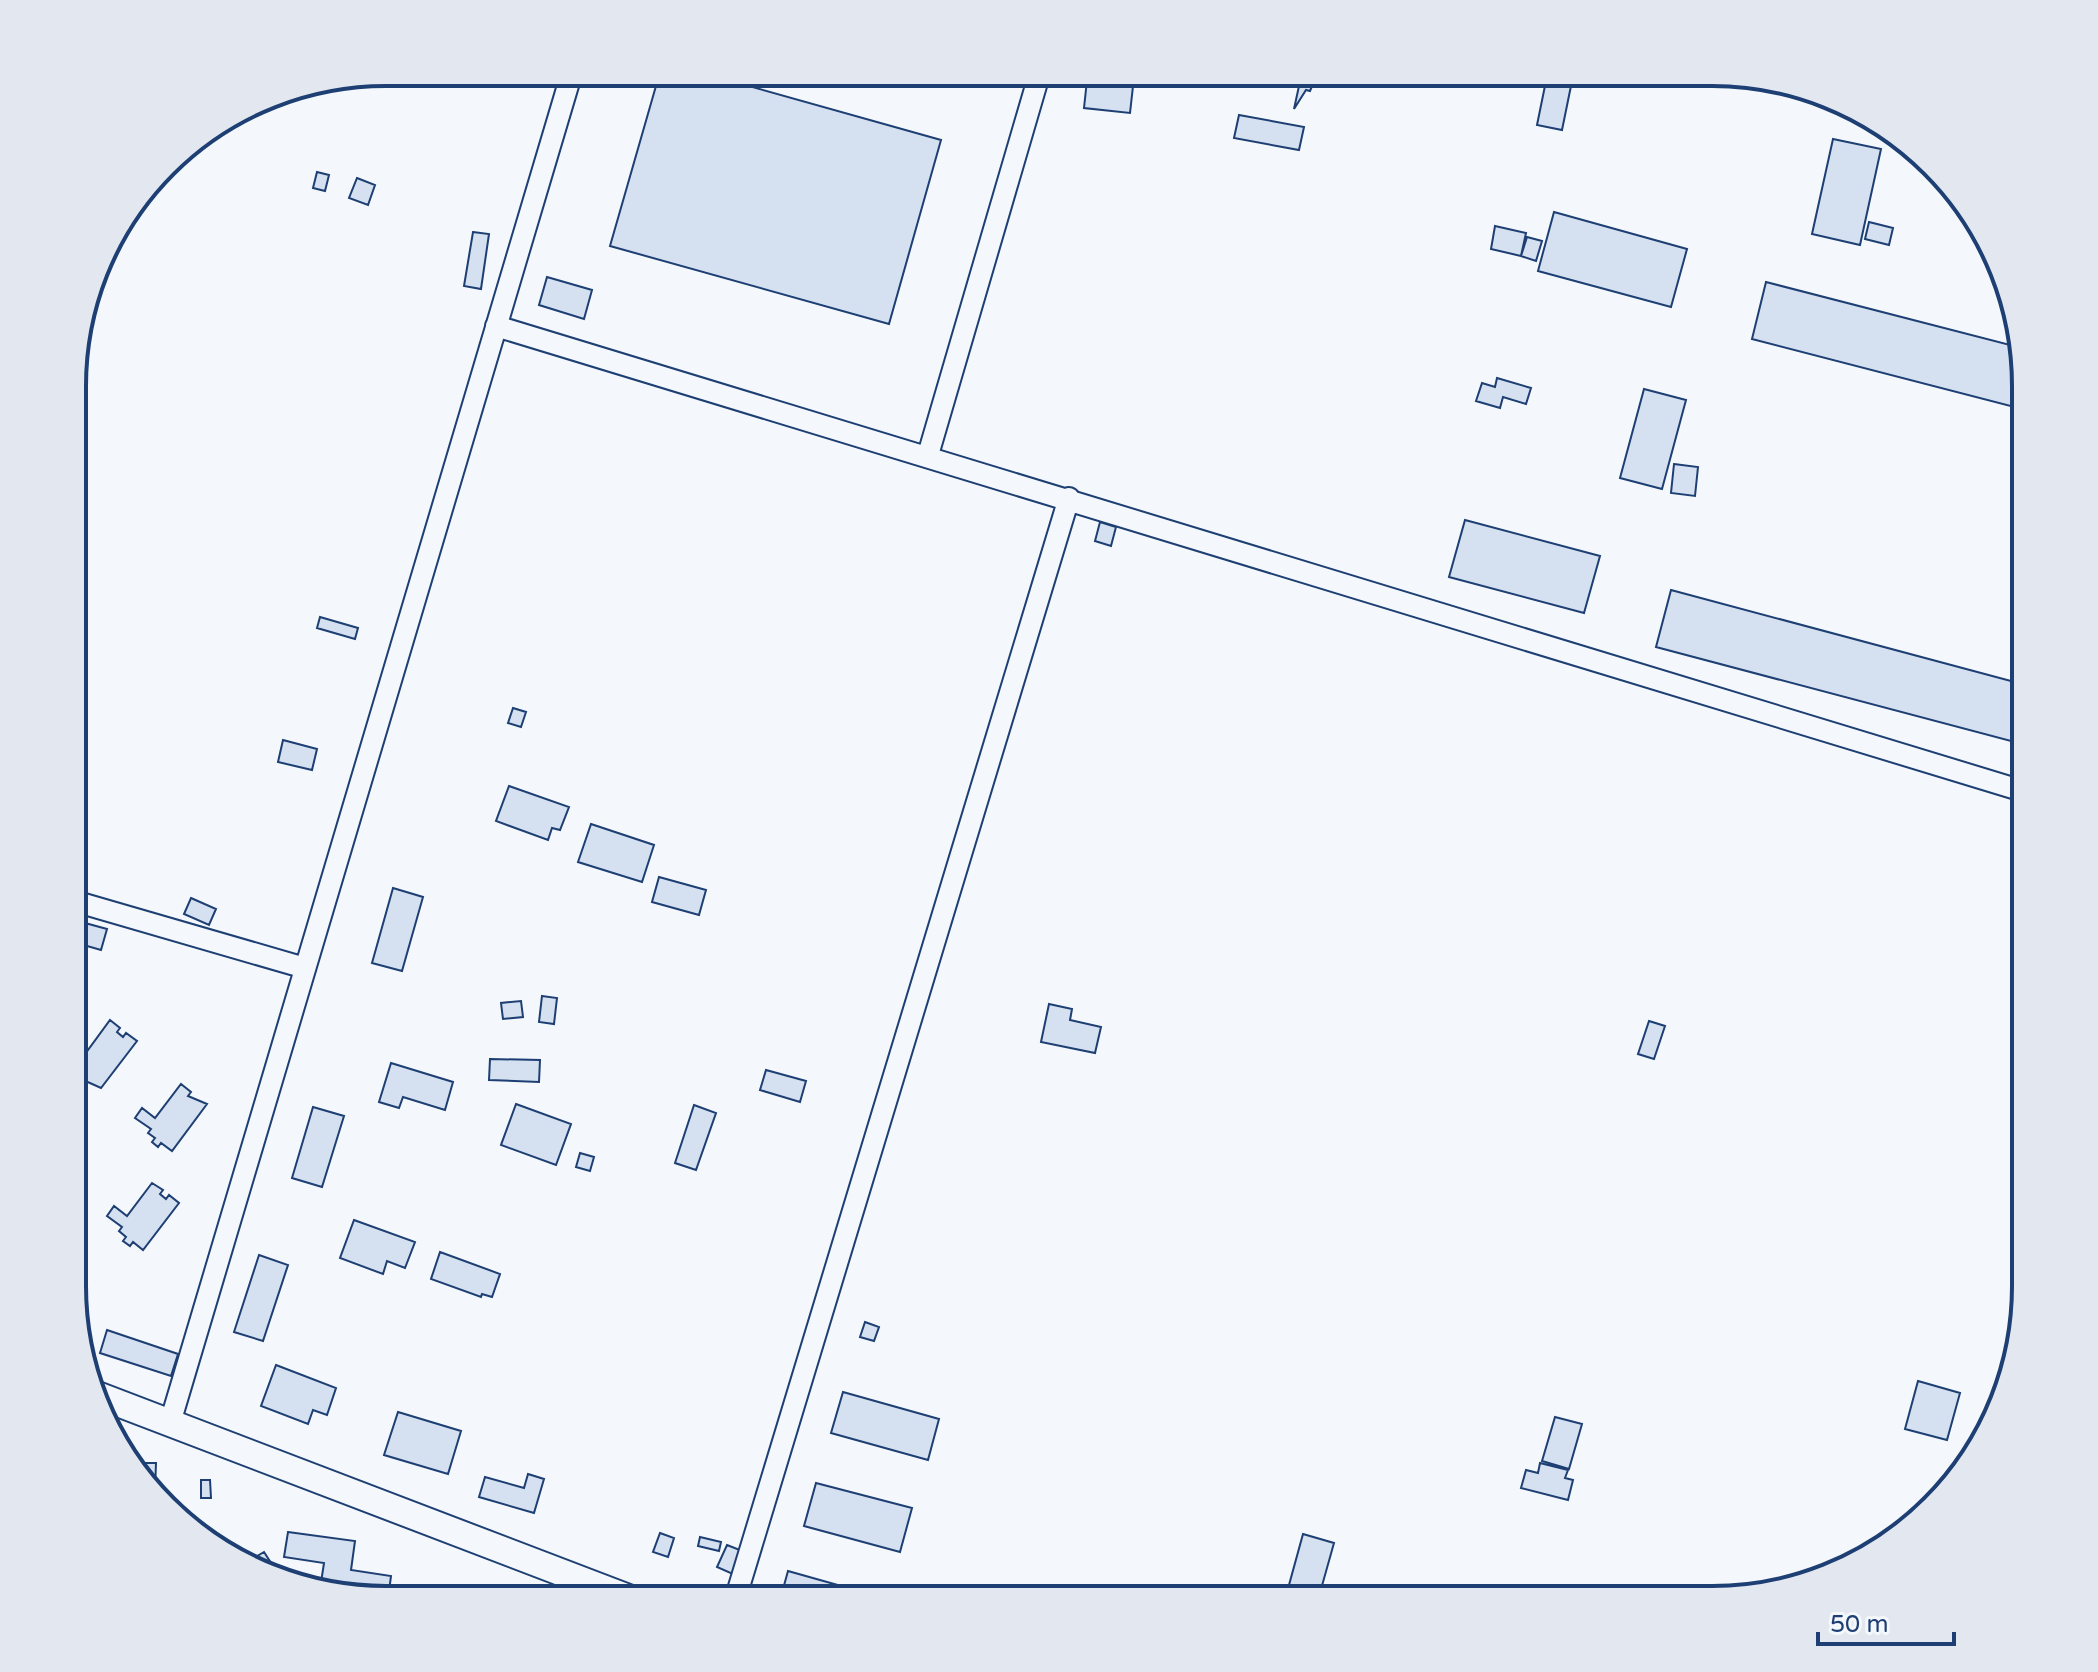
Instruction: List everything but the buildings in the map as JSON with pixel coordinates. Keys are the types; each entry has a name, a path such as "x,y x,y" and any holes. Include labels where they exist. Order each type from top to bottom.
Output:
{"main road":[{"path":"108,1399 597,1586"}],"lane":[{"path":"170,1423 568,86"},
{"path":"928,455 1036,86"},
{"path":"496,326 928,455 2012,788"},
{"path":"739,1586 1069,498"},
{"path":"86,904 305,968"}]}
